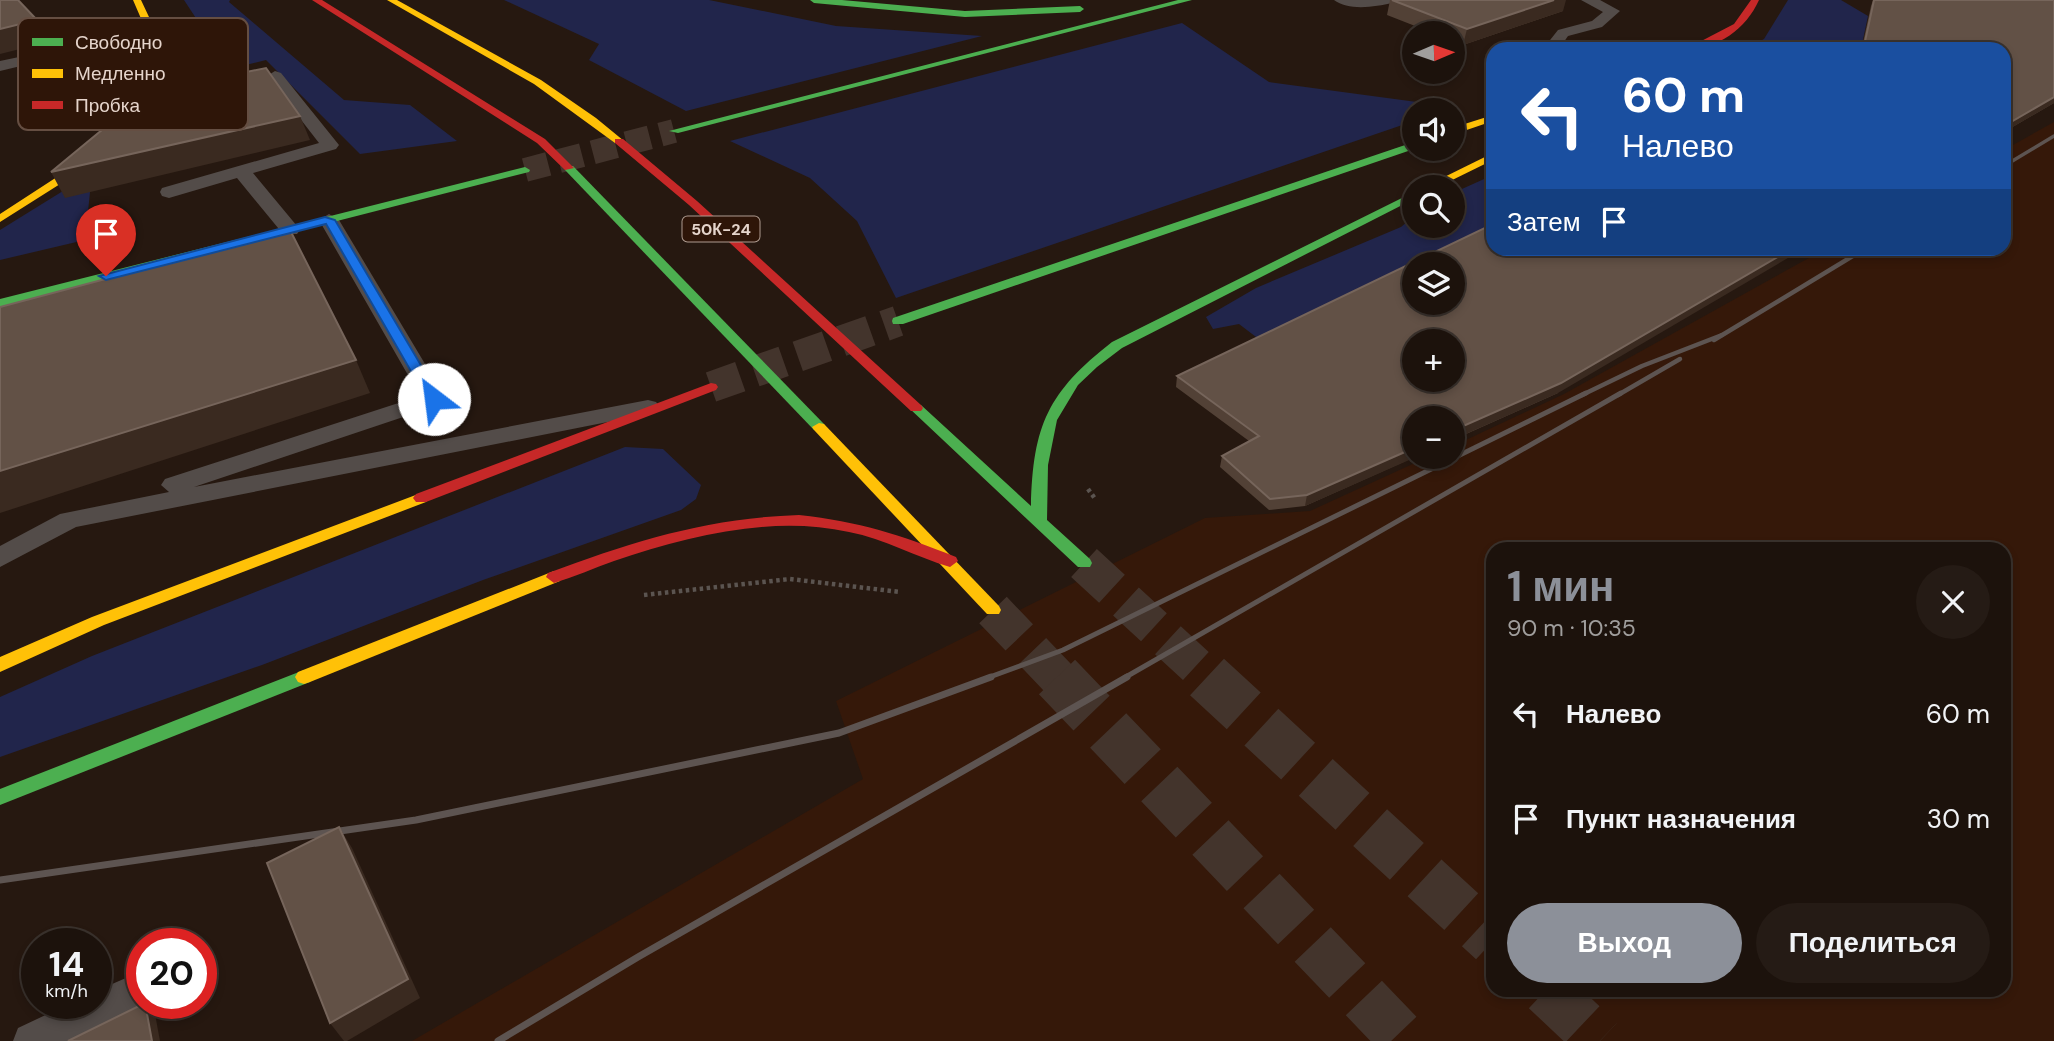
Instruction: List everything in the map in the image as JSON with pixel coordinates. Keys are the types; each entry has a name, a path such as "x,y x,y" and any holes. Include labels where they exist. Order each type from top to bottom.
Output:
{"main road":[{"path":"137,0 145,18"},
{"path":"316,0 541,141 627,226 836,448 950,561 993,610"},
{"name":"50К-24","path":"391,0 506,64 597,122 693,203 1040,521"},
{"path":"814,0 965,14 1005,14 1076,10 1155,0"},
{"path":"674,131 1188,0"},
{"path":"1709,42 1733,33 1753,8 1755,0"},
{"path":"1465,128 1486,120"},
{"path":"0,219 64,177 125,130"},
{"path":"898,321 1402,149"},
{"path":"1454,175 1486,159"},
{"path":"0,303 525,170"},
{"path":"1084,563 1040,521 1038,463 1053,406 1091,361 1116,345 1402,201"},
{"path":"0,665 111,616 711,387"},
{"path":"0,797 583,567 703,528 753,521 805,520 846,524 886,532 925,547 950,561"}],"lane":[{"path":"1341,0 1370,3 1387,0"},
{"path":"1556,42 1563,33 1597,24 1613,11 1588,0"},
{"path":"0,66 18,62"},
{"path":"169,192 330,145 275,76"},
{"path":"241,172 290,230"},
{"path":"0,542 434,399 329,220"},
{"path":"0,558 69,520 670,402"},
{"path":"32,1041 126,996"}],"shaded area":[{"path":"184,0 230,0 229,2 248,18 196,18"},
{"path":"504,0 709,0 836,26 982,36 686,111 589,60 599,44"},
{"path":"1788,0 1841,0 1868,16 1862,42 1758,42 1764,39"},
{"path":"248,18 344,100 410,105 457,141 360,154 266,60 248,64"},
{"path":"1182,23 1269,82 1402,100 1402,125 896,298 857,221 810,178 730,141"},
{"path":"2054,122 2054,1041 412,1041 863,779 836,701 1205,518 1310,511 1402,469 1465,469 1465,440 1564,394 1812,256 2011,256 2011,146"},
{"path":"92,173 85,240 0,260 0,230"},
{"path":"1486,178 1486,236 1445,252 1402,252 1402,270 1264,343 1239,324 1213,329 1206,317 1256,288 1401,227 1402,238 1465,238 1465,188"},
{"path":"625,447 663,449 701,485 696,499 681,510 483,580 262,665 0,757 0,697 92,656"}],"building":[{"path":"0,0 18,0 35,18 18,18 18,25 0,29"},
{"path":"1392,0 1554,0 1467,29 1465,21 1446,21"},
{"path":"1874,0 2054,0 2054,97 2011,122 2011,42 1865,42"},
{"path":"266,68 300,116 248,128 248,72"},
{"path":"102,130 238,130 51,172"},
{"path":"1486,227 1486,256 1779,256 1561,383 1465,425 1465,406 1402,406 1402,453 1307,495 1270,499 1222,456 1259,436 1177,376 1402,268 1402,315 1465,315 1465,252 1435,252"},
{"path":"290,230 356,360 0,471 0,307"},
{"path":"339,827 408,979 330,1023 267,863"},
{"path":"126,1012 126,1019 148,1019 152,1041 68,1041"}],"tunnel":[{"path":"525,170 674,131"},
{"path":"711,387 898,321"},
{"path":"1084,563 1209,678"},
{"path":"993,610 1058,678"},
{"path":"1057,677 1405,1041"},
{"path":"1207,677 1486,935"},
{"path":"1553,997 1600,1041"}],"railway":[{"path":"2011,162 2054,136"},
{"path":"1714,340 1853,256"},
{"path":"1582,395 1642,366 1722,335"},
{"path":"1618,395 1680,359"},
{"path":"987,678 1063,650 1586,393"},
{"path":"1124,678 1621,393"},
{"path":"0,880 416,820 839,733 991,677"},
{"path":"498,1041 638,957 1127,677"}],"traffic: fast":[{"path":"814,0 965,14 1080,9"},
{"path":"674,131 1188,0"},
{"path":"898,321 1402,149"},
{"path":"569,168 819,427"},
{"path":"0,303 525,170"},
{"path":"1039,521 1041,465 1050,420 1074,382 1092,364 1117,345 1402,201"},
{"path":"916,408 1084,563"},
{"path":"0,797 304,677"}],"traffic: slow":[{"path":"137,0 145,18"},
{"path":"391,0 537,82 619,141"},
{"path":"1465,128 1486,120"},
{"path":"0,219 64,177 125,130"},
{"path":"1454,175 1486,159"},
{"path":"819,427 993,610"},
{"path":"0,665 98,621 421,498"},
{"path":"304,677 554,577"}],"traffic: jam":[{"path":"316,0 541,141 569,168"},
{"path":"1708,42 1737,26 1755,0"},
{"path":"619,141 693,203 916,408"},
{"path":"421,498 711,387"},
{"path":"554,577 655,542 704,529 751,522 799,521 848,526 898,539 950,561"}],"route":[{"path":"106,276 329,220 434,399"}]}
